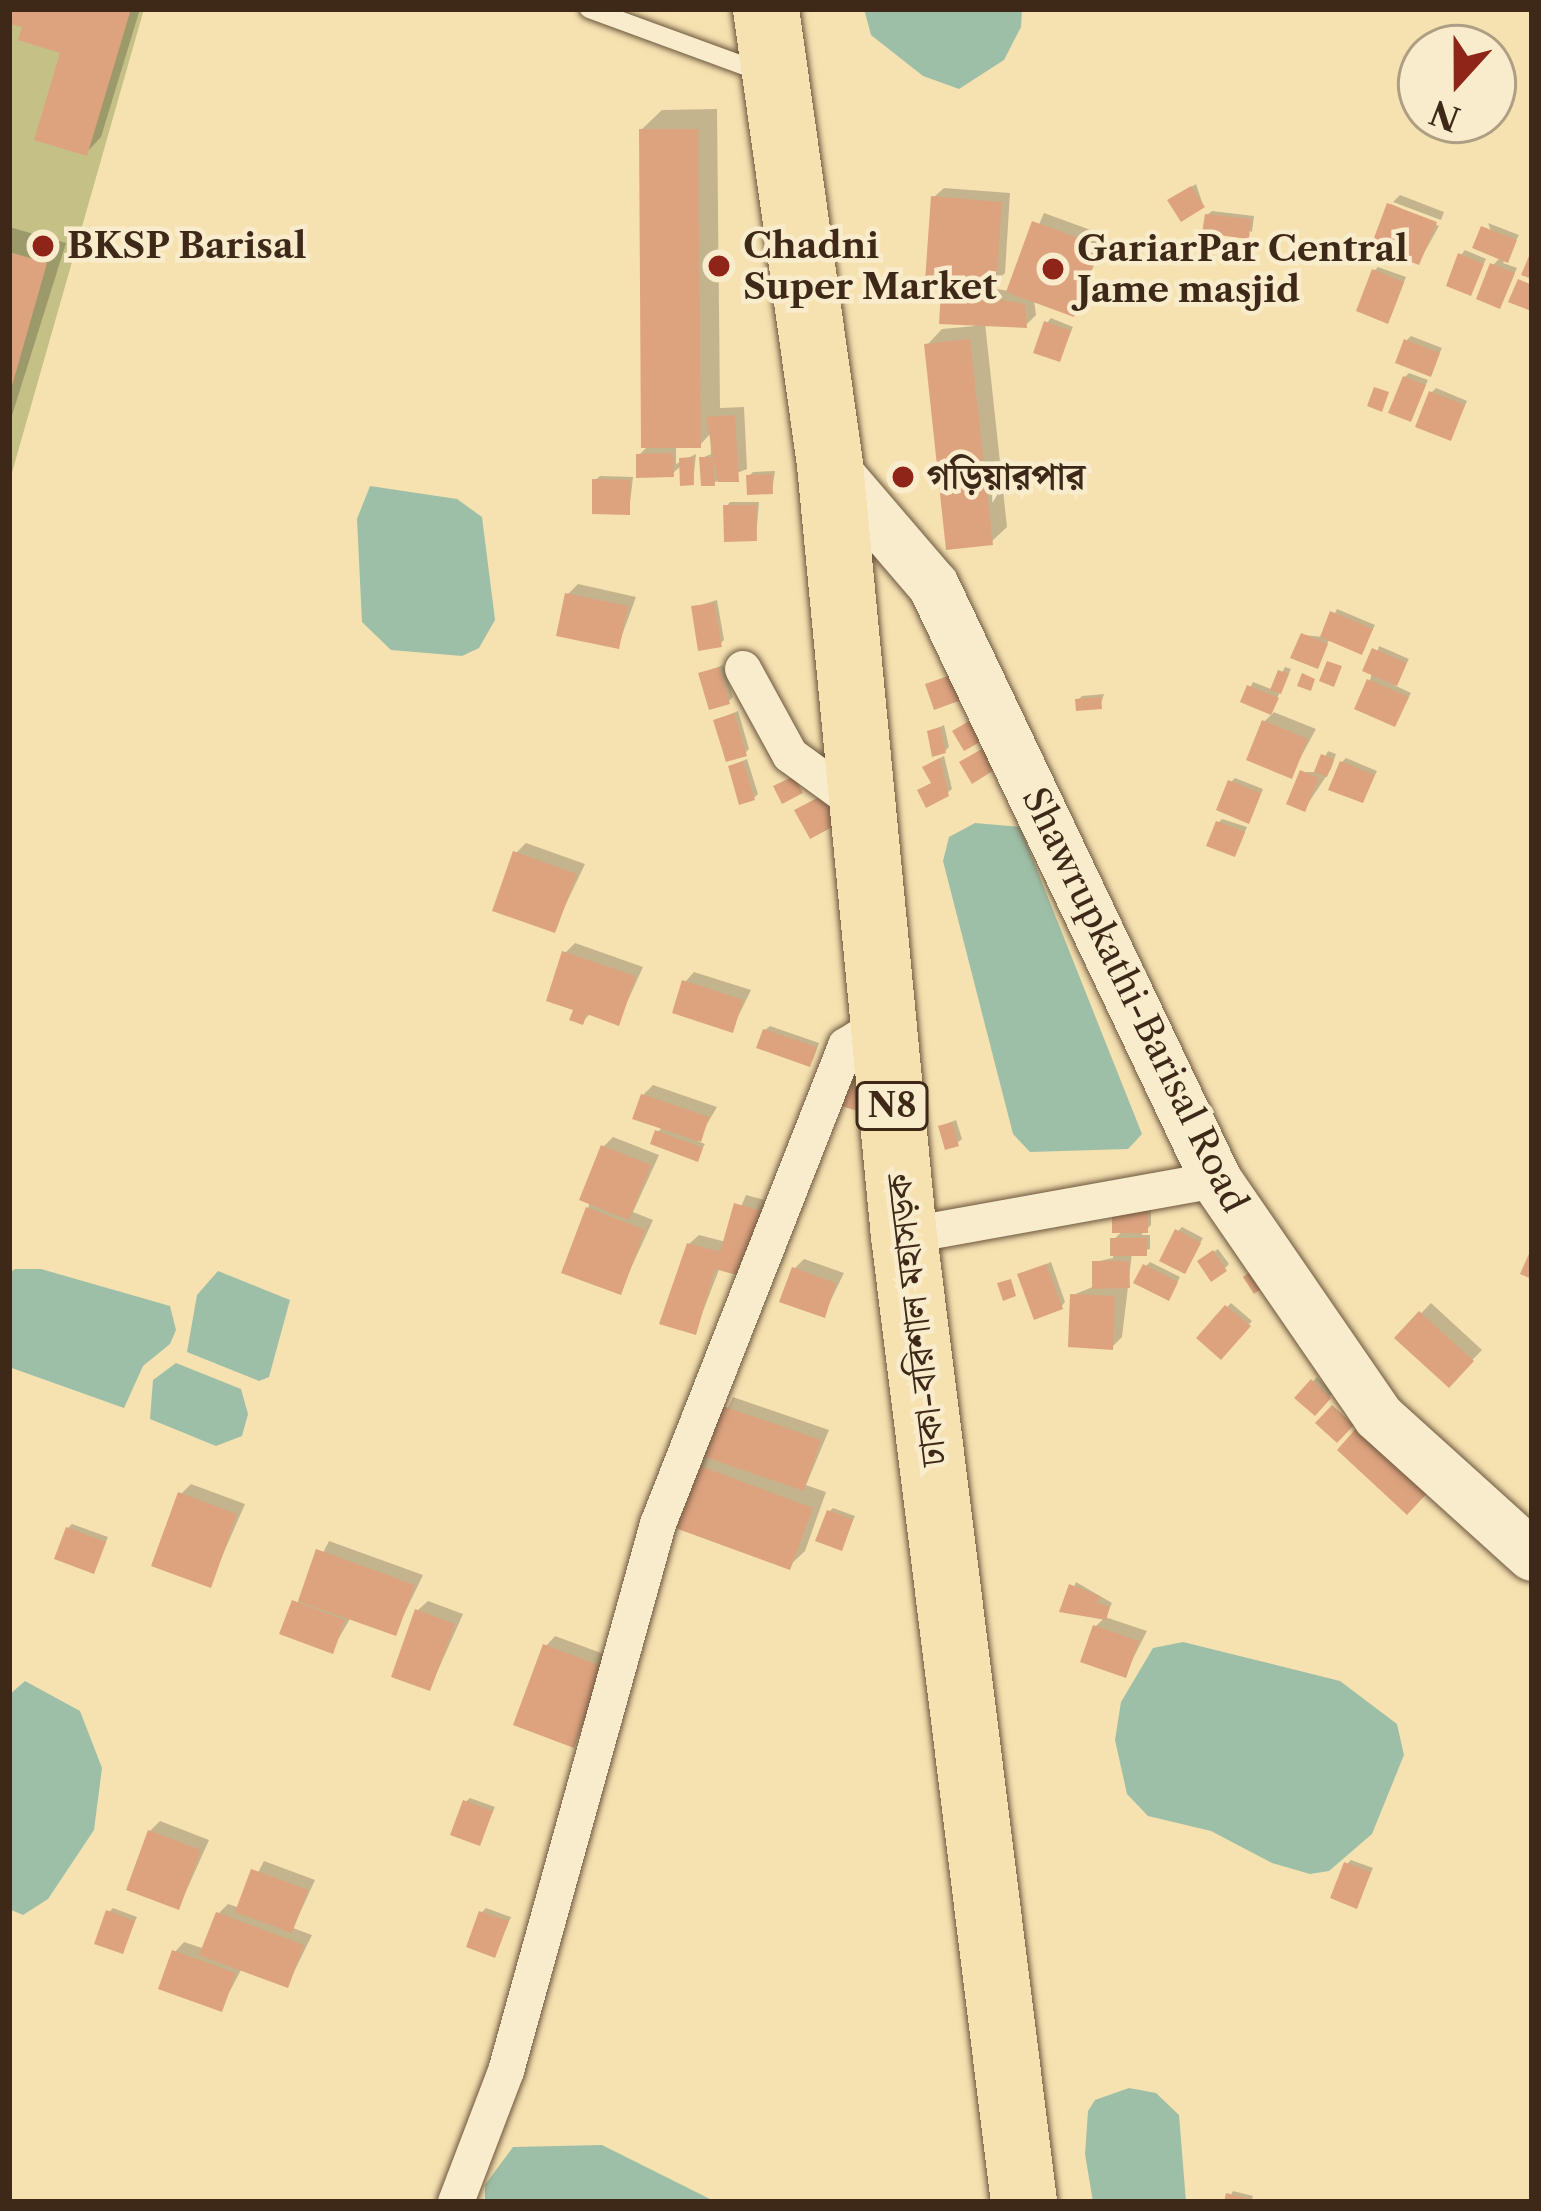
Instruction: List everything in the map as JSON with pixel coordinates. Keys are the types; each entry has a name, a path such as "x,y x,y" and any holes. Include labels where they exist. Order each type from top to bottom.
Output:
{"highway":[{"name":"ঢাকা-বরিশাল মহাসড়ক","path":"766,9 830,465 904,1236 1024,2202"}],"main road":[{"name":"Shawrupkathi-Barisal Road","path":"830,465 933,585 1216,1180 1378,1416 1532,1556"}],"street":[{"path":"743,669 790,755 864,809"},
{"path":"456,2202 506,2071 658,1524 846,1046 884,1022"},
{"path":"904,1236 1216,1180"}],"lane":[{"path":"589,9 776,78"}],"shaded area":[{"name":"BKSP Barisal","path":"9,9 144,9 9,483"},
{"path":"864,9 1022,9 1021,27 1004,60 959,89 923,76 871,35"},
{"path":"370,486 457,499 482,517 495,620 479,648 462,656 391,650 362,622 357,519"},
{"path":"975,823 1020,827 1142,1134 1128,1149 1030,1152 1013,1134 943,861 949,837"},
{"path":"41,1269 170,1306 176,1330 170,1344 143,1366 124,1408 9,1367 9,1273"},
{"path":"218,1271 290,1300 269,1377 259,1381 187,1352 197,1295"},
{"path":"176,1363 241,1389 248,1414 242,1436 216,1446 150,1419 153,1380"},
{"path":"1183,1642 1340,1681 1397,1724 1404,1755 1372,1834 1329,1871 1310,1874 1272,1863 1211,1831 1148,1816 1127,1794 1115,1740 1121,1702 1153,1648"},
{"path":"25,1681 80,1711 102,1768 94,1830 48,1899 23,1915 9,1909 9,1695"},
{"path":"1129,2088 1156,2093 1179,2115 1186,2202 1093,2202 1085,2154 1088,2111 1095,2100"},
{"path":"602,2145 716,2202 485,2202 485,2185 513,2147"}],"building":[{"path":"13,9 131,9 87,156 34,140 60,53 18,40 22,27 9,24"},
{"path":"639,129 698,129 701,448 641,448"},
{"path":"1191,186 1205,207 1181,222 1167,200"},
{"path":"931,196 1002,202 996,286 925,281"},
{"path":"1387,203 1437,222 1419,265 1371,246"},
{"path":"1205,214 1251,219 1249,239 1202,233"},
{"name":"GariarPar Central Jame masjid","path":"1032,221 1100,246 1074,317 1006,292"},
{"path":"1481,226 1517,240 1508,263 1472,248"},
{"path":"1532,249 1532,279 1521,275"},
{"path":"9,252 47,263 10,393 9,393"},
{"path":"1458,253 1484,264 1471,296 1446,286"},
{"path":"1490,263 1515,273 1500,309 1476,299"},
{"path":"1372,269 1404,282 1388,324 1356,311"},
{"path":"1518,279 1532,285 1531,311 1508,302"},
{"path":"941,290 1025,304 1027,328 939,324"},
{"path":"1044,321 1071,331 1060,362 1033,353"},
{"path":"970,339 993,545 946,550 924,344"},
{"path":"1404,339 1440,353 1431,377 1395,363"},
{"path":"1403,376 1426,385 1411,422 1388,413"},
{"path":"1374,387 1389,392 1382,412 1367,406"},
{"path":"1429,391 1465,405 1451,441 1415,427"},
{"path":"735,415 739,482 718,482 706,417"},
{"path":"673,453 674,477 636,478 636,454"},
{"path":"693,457 694,485 680,486 679,458"},
{"path":"699,457 713,457 715,486 701,486"},
{"path":"772,474 773,494 747,495 746,475"},
{"path":"592,479 630,480 630,515 592,514"},
{"path":"723,505 756,505 757,541 724,542"},
{"path":"565,593 628,606 619,649 556,636"},
{"path":"714,603 722,647 698,651 691,606"},
{"path":"1330,611 1373,629 1362,655 1320,637"},
{"path":"1301,633 1328,644 1318,669 1290,658"},
{"path":"1372,648 1407,663 1397,686 1362,671"},
{"path":"1327,661 1342,666 1334,687 1319,681"},
{"path":"719,667 730,704 709,710 698,673"},
{"path":"1278,670 1289,674 1281,694 1270,690"},
{"path":"1302,673 1315,679 1311,691 1297,686"},
{"path":"954,674 964,699 934,710 925,684"},
{"path":"1367,679 1409,697 1395,727 1354,709"},
{"path":"1247,685 1279,698 1271,715 1240,702"},
{"path":"1101,697 1102,709 1076,711 1075,699"},
{"path":"734,713 747,756 726,762 713,720"},
{"path":"976,717 989,737 964,751 952,731"},
{"path":"1262,720 1308,739 1292,779 1246,760"},
{"path":"940,727 946,753 932,757 927,731"},
{"path":"987,746 999,767 972,784 959,762"},
{"path":"1321,754 1334,759 1327,777 1314,772"},
{"path":"940,758 949,796 926,808 917,790 931,783 922,767"},
{"path":"743,761 755,800 739,805 728,766"},
{"path":"1340,761 1375,775 1363,803 1328,790"},
{"path":"1300,770 1319,778 1305,812 1286,804"},
{"path":"794,776 803,793 782,804 773,786"},
{"path":"1228,780 1261,793 1249,824 1216,810"},
{"path":"825,794 840,823 810,839 794,810"},
{"path":"1216,821 1245,832 1235,857 1206,846"},
{"path":"513,851 577,874 555,933 492,911"},
{"path":"562,951 636,976 619,1026 587,1014 583,1025 569,1020 573,1010 546,1001"},
{"path":"682,980 743,1000 733,1033 672,1013"},
{"path":"763,1029 817,1047 810,1067 756,1048"},
{"path":"852,1059 878,1118 836,1104"},
{"path":"641,1094 709,1117 701,1142 632,1119"},
{"path":"952,1122 959,1146 945,1150 938,1126"},
{"path":"655,1130 703,1148 698,1162 650,1144"},
{"path":"601,1145 651,1165 629,1220 579,1200"},
{"path":"734,1203 775,1215 758,1281 715,1269 696,1335 659,1324 687,1243 720,1252"},
{"path":"586,1207 645,1230 621,1295 561,1273"},
{"path":"1148,1208 1148,1233 1112,1233 1112,1209"},
{"path":"1175,1229 1201,1243 1185,1274 1159,1261"},
{"path":"1110,1238 1147,1238 1147,1256 1110,1256"},
{"path":"1532,1247 1532,1279 1520,1274"},
{"path":"1213,1250 1227,1271 1211,1282 1197,1261"},
{"path":"1092,1261 1129,1261 1130,1288 1092,1289"},
{"path":"1046,1264 1063,1309 1034,1320 1017,1274"},
{"path":"1143,1264 1178,1282 1169,1301 1133,1283"},
{"path":"792,1267 836,1283 825,1318 779,1302"},
{"path":"1255,1268 1266,1285 1254,1294 1243,1277"},
{"path":"1011,1279 1016,1296 1003,1301 997,1283"},
{"path":"1070,1294 1115,1296 1113,1350 1068,1347"},
{"path":"1225,1305 1251,1326 1221,1360 1196,1338"},
{"path":"1419,1311 1474,1361 1449,1388 1394,1338"},
{"path":"1311,1379 1331,1398 1315,1416 1294,1398"},
{"path":"720,1405 821,1440 804,1491 703,1456"},
{"path":"1332,1405 1354,1425 1337,1443 1315,1423"},
{"path":"1359,1425 1430,1490 1407,1515 1337,1450"},
{"path":"690,1462 813,1508 790,1570 667,1525"},
{"path":"178,1492 237,1514 211,1588 151,1566"},
{"path":"827,1510 853,1520 842,1551 815,1541"},
{"path":"66,1527 106,1542 94,1574 54,1559"},
{"path":"316,1549 415,1585 396,1636 298,1601"},
{"path":"1069,1584 1100,1596 1097,1603 1110,1607 1106,1620 1059,1612"},
{"path":"292,1600 345,1620 333,1654 279,1634"},
{"path":"415,1609 455,1624 430,1691 391,1677"},
{"path":"1093,1625 1139,1641 1126,1678 1080,1662"},
{"path":"543,1644 604,1667 574,1748 513,1725"},
{"path":"463,1800 493,1811 480,1846 450,1835"},
{"path":"148,1830 201,1850 179,1910 126,1890"},
{"path":"1344,1862 1371,1872 1357,1909 1330,1898"},
{"path":"251,1869 308,1890 292,1933 235,1912"},
{"path":"106,1910 135,1921 123,1954 94,1944"},
{"path":"479,1911 509,1921 495,1958 466,1947"},
{"path":"216,1912 304,1945 288,1988 199,1955"},
{"path":"172,1950 236,1973 222,2012 158,1989"},
{"path":"1226,2193 1254,2200 1254,2202 1224,2202"}],"place":[{"name":"BKSP Barisal","path":"43,246"},
{"name":"Chadni Super Market","path":"719,266"},
{"name":"GariarPar Central Jame masjid","path":"1053,269"},
{"name":"গড়িয়ারপার","path":"903,477"}]}
